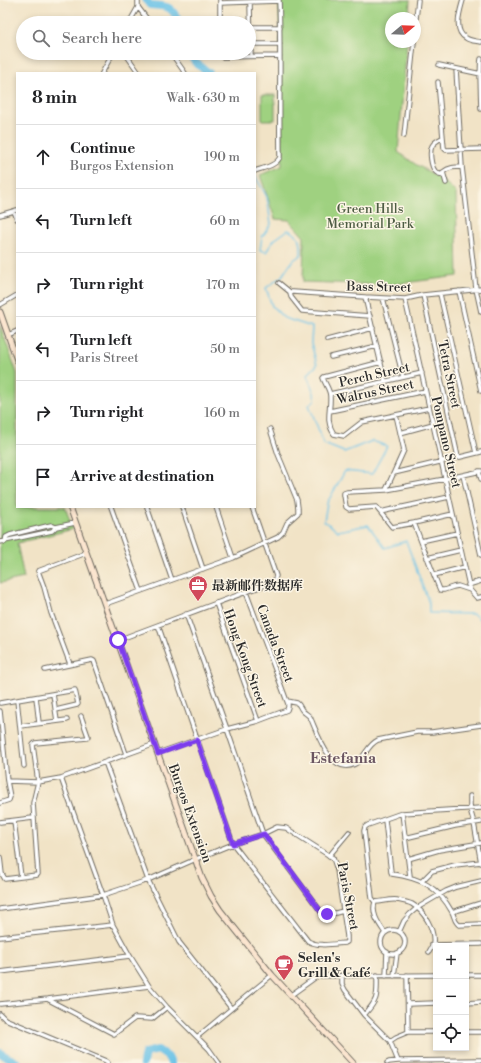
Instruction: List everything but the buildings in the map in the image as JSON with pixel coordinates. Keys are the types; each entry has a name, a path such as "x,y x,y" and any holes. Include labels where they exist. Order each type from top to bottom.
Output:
{"main road":[{"path":"0,312 16,357"},
{"name":"Burgos Extension","path":"70,508 202,878 220,910 272,975 353,1063"}],"street":[{"path":"133,16 138,7 138,0"},
{"path":"417,12 418,0"},
{"path":"463,0 458,23 459,29 462,36 466,39 481,42"},
{"path":"220,16 220,2 279,1 280,157 276,163 256,171"},
{"path":"250,2 250,16"},
{"path":"138,7 145,16"},
{"path":"256,27 280,27"},
{"path":"256,44 280,44"},
{"path":"404,136 413,48"},
{"path":"256,56 280,56"},
{"path":"481,59 481,109"},
{"path":"103,72 109,60"},
{"path":"130,60 138,72"},
{"path":"176,60 184,72"},
{"path":"439,65 481,72"},
{"path":"456,69 462,167 476,289 481,312"},
{"path":"438,82 444,149 461,150 481,148"},
{"path":"442,138 431,147 431,156 433,168 436,172 443,175 446,183"},
{"path":"443,175 444,172 449,169 454,167 462,167"},
{"path":"0,215 16,211"},
{"path":"278,283 290,292 290,297 302,311 370,316"},
{"name":"Bass Street","path":"290,292 365,298 405,298 481,288"},
{"path":"459,291 481,391"},
{"path":"440,294 476,453"},
{"name":"Tetra Street","path":"423,295 458,457"},
{"path":"0,305 16,297"},
{"path":"365,298 385,381"},
{"path":"383,298 403,377"},
{"name":"Pompano Street","path":"405,298 470,590"},
{"path":"327,340 372,328"},
{"path":"8,335 16,331"},
{"path":"330,357 377,346"},
{"path":"381,362 325,376 323,378 330,394 329,423 334,434 344,436 362,422 429,408"},
{"name":"Perch Street","path":"330,394 422,373"},
{"name":"Walrus Street","path":"330,411 426,391"},
{"path":"386,490 404,450 396,415"},
{"path":"400,433 433,424"},
{"path":"104,604 233,558 278,537 283,532 287,523 298,513 297,500 278,454 270,429"},
{"path":"394,473 481,452"},
{"path":"453,514 392,527 374,506 349,509 346,507 344,493 386,490 480,471 481,479"},
{"path":"463,475 481,555"},
{"path":"380,512 449,497"},
{"path":"111,508 141,591"},
{"path":"147,508 172,580"},
{"path":"182,508 203,569"},
{"path":"216,508 233,558"},
{"path":"118,640 273,582 276,576 252,508"},
{"path":"0,542 52,531 56,527 75,523"},
{"path":"414,523 440,590 458,586 470,590 476,597 481,597"},
{"path":"421,541 457,533"},
{"path":"427,558 461,550"},
{"path":"70,664 51,613 38,571 86,553"},
{"path":"434,575 465,567"},
{"path":"468,585 481,581"},
{"name":"Canada Street","path":"246,592 287,701"},
{"name":"Hong Kong Street","path":"216,603 258,721"},
{"path":"186,614 264,834 322,913 332,914 343,911"},
{"path":"158,625 233,844"},
{"path":"45,670 70,664 92,660 94,661 126,754"},
{"path":"0,703 75,690 78,704 56,710"},
{"path":"53,694 57,721"},
{"path":"36,697 39,723"},
{"path":"17,700 24,766"},
{"path":"158,754 227,729 258,721 287,710 287,701 299,704 302,710 311,717 320,742 334,762 345,767 357,763 373,742 378,740 417,732 432,732 481,725"},
{"path":"0,712 2,742 10,797 9,800 0,802"},
{"path":"0,857 2,874 5,879 38,874 33,803 38,782 32,745 35,743 87,738 88,736 81,716"},
{"path":"20,726 67,720"},
{"path":"7,781 38,782 62,778 155,744"},
{"path":"105,762 148,880 179,942 231,1008"},
{"path":"62,778 113,925 130,956 149,986 167,1008 209,1049 219,1063"},
{"path":"422,881 432,871 455,865 481,863 479,844 470,809 470,796"},
{"path":"385,933 375,916 374,911 375,902 372,898 364,831 366,827 402,813 481,808"},
{"path":"402,813 410,876"},
{"path":"0,822 33,818"},
{"path":"385,820 390,872 392,874 410,876 429,885 440,894 452,912 455,921 459,924 481,924"},
{"path":"14,821 21,877"},
{"path":"405,838 441,829 481,822"},
{"name":"Paris Street","path":"0,909 103,895 148,880 196,859 233,844 264,834 278,827 286,828 333,858 337,870 347,942 316,944 308,941 233,844"},
{"path":"329,856 349,832"},
{"path":"408,859 439,850 479,844"},
{"path":"399,932 404,921 416,908 440,894 456,887 481,881"},
{"path":"375,902 398,900 411,904 421,911 433,936 432,945 429,952"},
{"path":"452,912 481,904"},
{"path":"0,937 113,925"},
{"path":"391,930 399,932 404,938 404,946 397,953 392,954 387,952 381,944 385,933 391,930"},
{"path":"432,945 481,944"},
{"path":"386,976 387,952"},
{"path":"394,976 397,953"},
{"path":"0,972 130,956"},
{"path":"197,1037 272,975"},
{"path":"342,975 342,984 345,990 364,1015 390,1041 398,1061"},
{"path":"364,1015 372,1007 376,1000 377,975"},
{"path":"291,995 316,977 320,976 433,975"},
{"path":"469,975 481,975"},
{"path":"407,976 408,1032"},
{"path":"0,1004 149,986"},
{"path":"48,999 114,1034 135,1018 152,1019 167,1008"},
{"path":"469,1002 481,1002"},
{"path":"408,1004 433,1003"},
{"path":"0,1014 5,1019 108,1063"},
{"path":"390,1041 408,1032 433,1032"},
{"path":"469,1032 481,1032"},
{"path":"387,1063 398,1061 481,1060"}],"green space":[{"name":"Green Hills Memorial Park","path":"279,0 410,0 409,12 385,12 385,48 407,48 398,152 415,164 442,179 456,193 458,276 388,285 303,282 304,237 289,220 275,219 260,175 282,166"},
{"path":"262,95 275,95 275,120 262,120"},
{"path":"0,325 16,370 16,508 65,508 73,529 17,543 24,578 0,583"}],"waterway":[{"path":"146,0 150,5 169,8 176,16"},
{"path":"194,60 208,72"},
{"path":"256,178 267,197 271,224 262,237 260,250 266,252 274,240 288,230 296,235 301,243 301,255 292,261 282,276 266,288 272,306 284,318 312,327 311,343 317,365 307,375 315,400 309,405 324,444 344,452 372,441 387,446 372,474 345,471 327,503 324,521 338,531 368,525 385,548 406,541 429,603 429,613 473,614 481,620"},
{"path":"143,1063 145,1053 158,1050 168,1057 171,1063"},
{"path":"0,1053 18,1063"}],"place":[{"name":"最新邮件数据库","path":"198,602"},
{"name":"Selen's Grill & Café","path":"284,981"}],"district":[{"name":"Estefania","path":"343,758"}],"route":[{"path":"118,640 158,754 197,740 233,844 264,834 322,913 327,914"}]}
